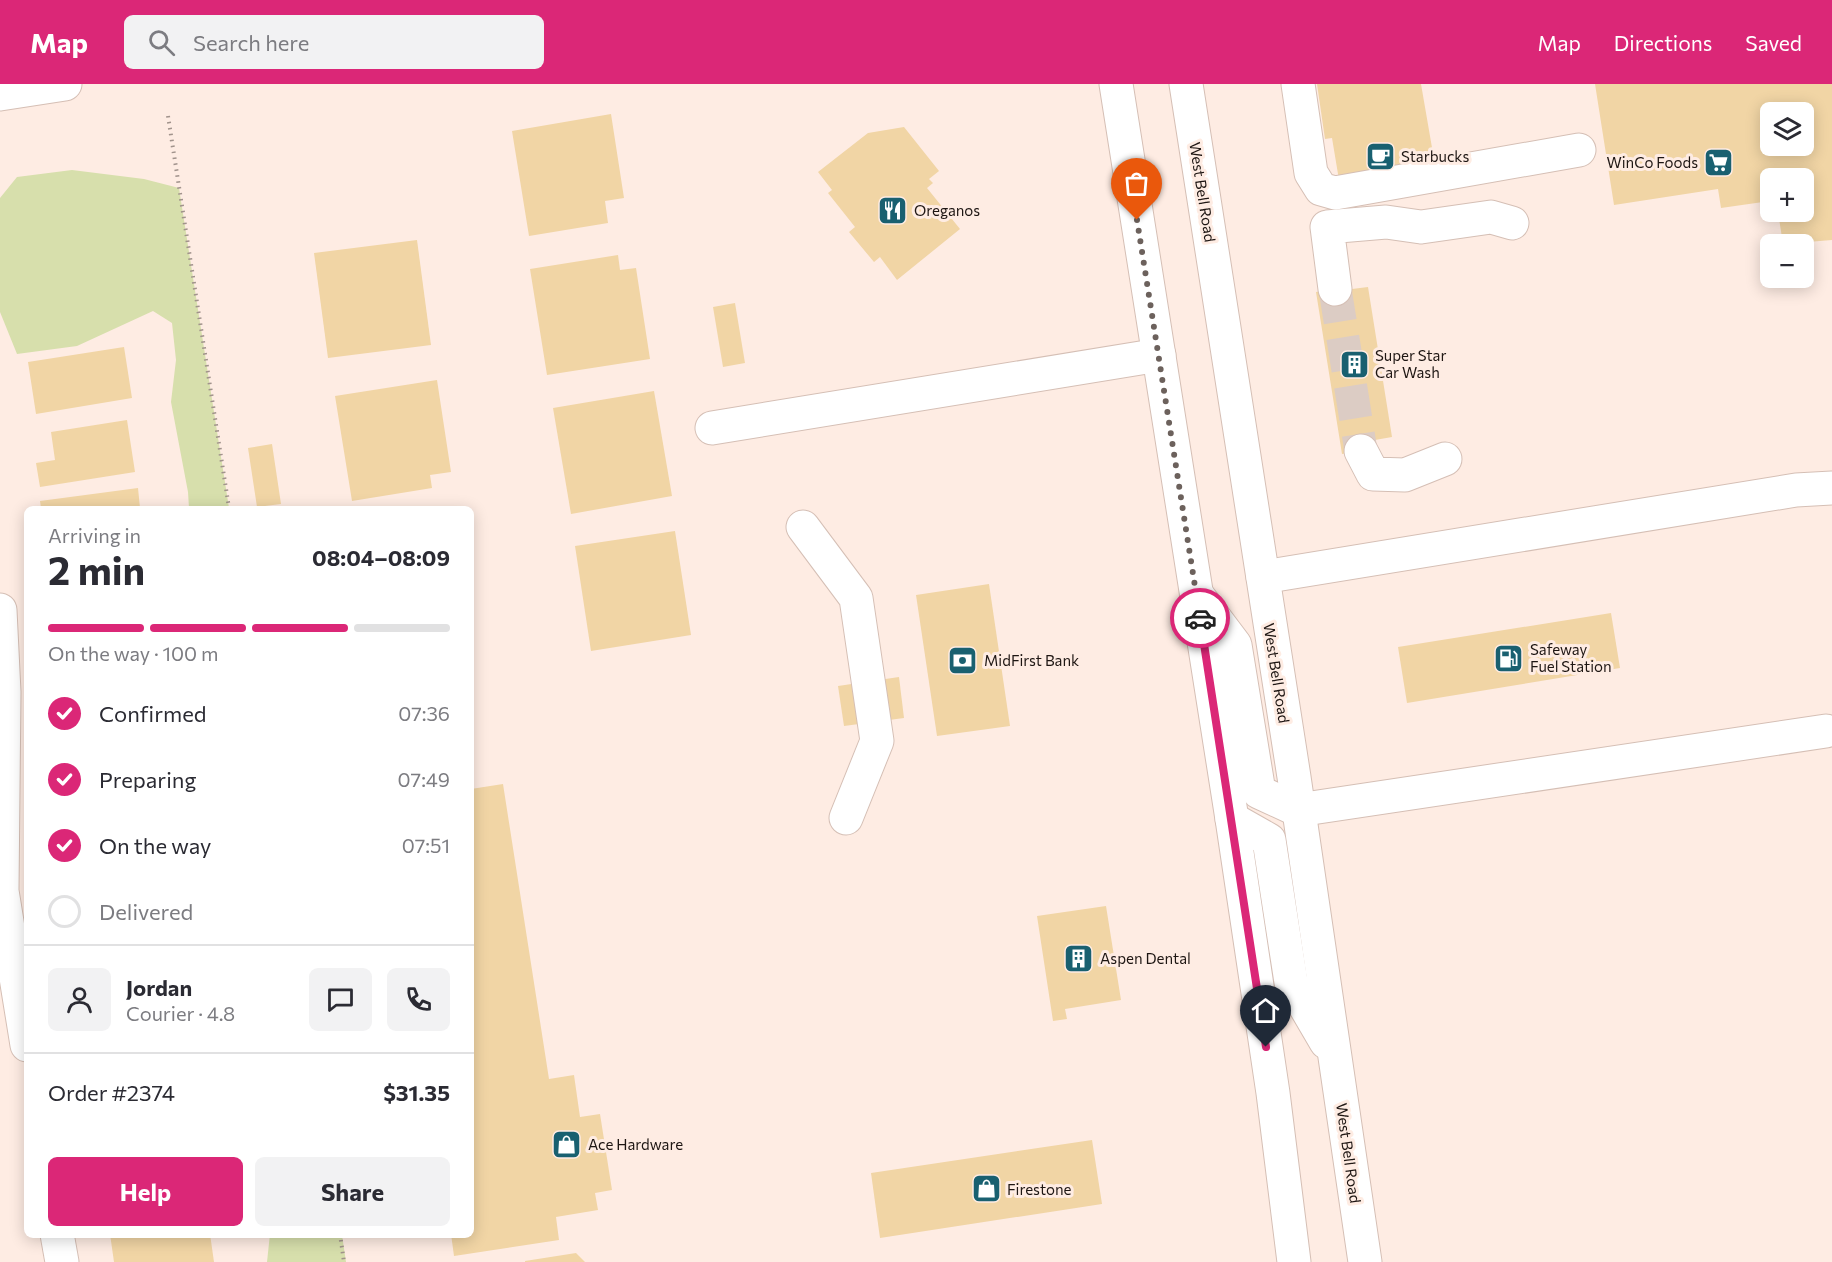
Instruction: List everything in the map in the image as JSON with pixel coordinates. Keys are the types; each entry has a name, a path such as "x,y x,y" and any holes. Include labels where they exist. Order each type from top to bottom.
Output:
{"main road":[{"path":"0,94 65,84"},
{"path":"1116,84 1232,819 1273,1093 1294,1262"},
{"name":"West Bell Road","path":"1186,84 1263,577 1365,1262"},
{"path":"1298,84 1311,174 1322,189 1335,193 1579,150"},
{"path":"1335,289 1327,226 1379,222 1421,227 1491,217 1513,229"},
{"path":"712,428 1158,355"},
{"path":"1361,451 1373,474 1405,475 1445,459"},
{"path":"1263,577 1796,490 1832,488"},
{"path":"803,527 856,598 877,741 846,818"},
{"path":"1196,593 1235,645 1259,792 1298,810 1826,731"},
{"path":"0,610 4,692 2,891 24,1027"},
{"path":"1232,819 1269,840 1291,982 1335,1059"},
{"path":"58,1238 62,1262"}],"path":[{"path":"168,116 229,506"},
{"path":"341,1238 344,1262"}],"green space":[{"path":"72,170 144,179 179,188 229,506 189,506 171,402 176,360 172,323 153,311 77,346 17,354 0,312 0,198 17,177"},
{"path":"270,1238 342,1238 346,1262 267,1262"}],"building":[{"path":"1317,84 1421,84 1435,165 1339,180 1332,138 1325,139"},
{"name":"WinCo Foods","path":"1595,84 1832,84 1832,240 1814,241 1814,234 1781,234 1780,222 1814,222 1814,168 1760,168 1760,202 1721,208 1718,189 1614,205"},
{"path":"611,114 624,198 605,201 608,223 529,236 512,131"},
{"name":"Oreganos","path":"904,127 939,171 929,179 933,183 927,188 960,229 897,280 880,257 874,262 849,232 855,227 828,193 832,190 818,172 868,133"},
{"path":"417,240 431,345 328,358 314,253"},
{"path":"618,255 620,270 636,268 650,359 547,375 530,269"},
{"name":"Super Star Car Wash","path":"1351,286 1352,289 1368,287 1392,437 1375,440 1377,449 1342,454 1316,292"},
{"path":"735,303 745,363 723,367 713,307"},
{"path":"124,347 132,398 36,414 28,362"},
{"path":"437,380 451,472 430,475 432,488 352,501 335,396"},
{"path":"654,391 672,496 571,514 553,408"},
{"path":"127,420 135,472 40,487 36,463 55,460 51,432"},
{"path":"272,444 281,504 257,506 248,448"},
{"path":"138,488 140,506 41,506 40,501"},
{"path":"675,531 691,635 591,651 575,546"},
{"name":"MidFirst Bank","path":"989,584 1010,726 937,736 916,595"},
{"name":"Safeway Fuel Station","path":"1611,613 1620,668 1407,703 1398,647"},
{"path":"899,677 904,718 844,726 838,686"},
{"path":"503,784 549,1079 574,1075 580,1117 600,1114 612,1190 595,1193 598,1210 556,1217 559,1240 454,1256 452,1238 474,1238 474,789"},
{"name":"Aspen Dental","path":"1106,906 1121,1000 1065,1009 1067,1019 1053,1021 1037,916"},
{"name":"Firestone","path":"1092,1140 1102,1204 880,1238 871,1173"},
{"path":"111,1238 211,1238 214,1262 114,1262"},
{"path":"576,1253 585,1262 525,1262 525,1261"}],"tunnel":[{"path":"1335,289 1361,451"}],"way so far":[{"path":"1137,220 1200,618"}],"place":[{"name":"Starbucks","path":"1380,156"},
{"name":"WinCo Foods","path":"1719,162"},
{"name":"Oreganos","path":"893,210"},
{"name":"Super Star Car Wash","path":"1354,364"},
{"name":"Safeway Fuel Station","path":"1509,658"},
{"name":"MidFirst Bank","path":"963,660"},
{"name":"Aspen Dental","path":"1079,958"},
{"name":"Ace Hardware","path":"567,1144"},
{"name":"Firestone","path":"986,1189"}],"route":[{"path":"1200,618 1266,1047"}]}
